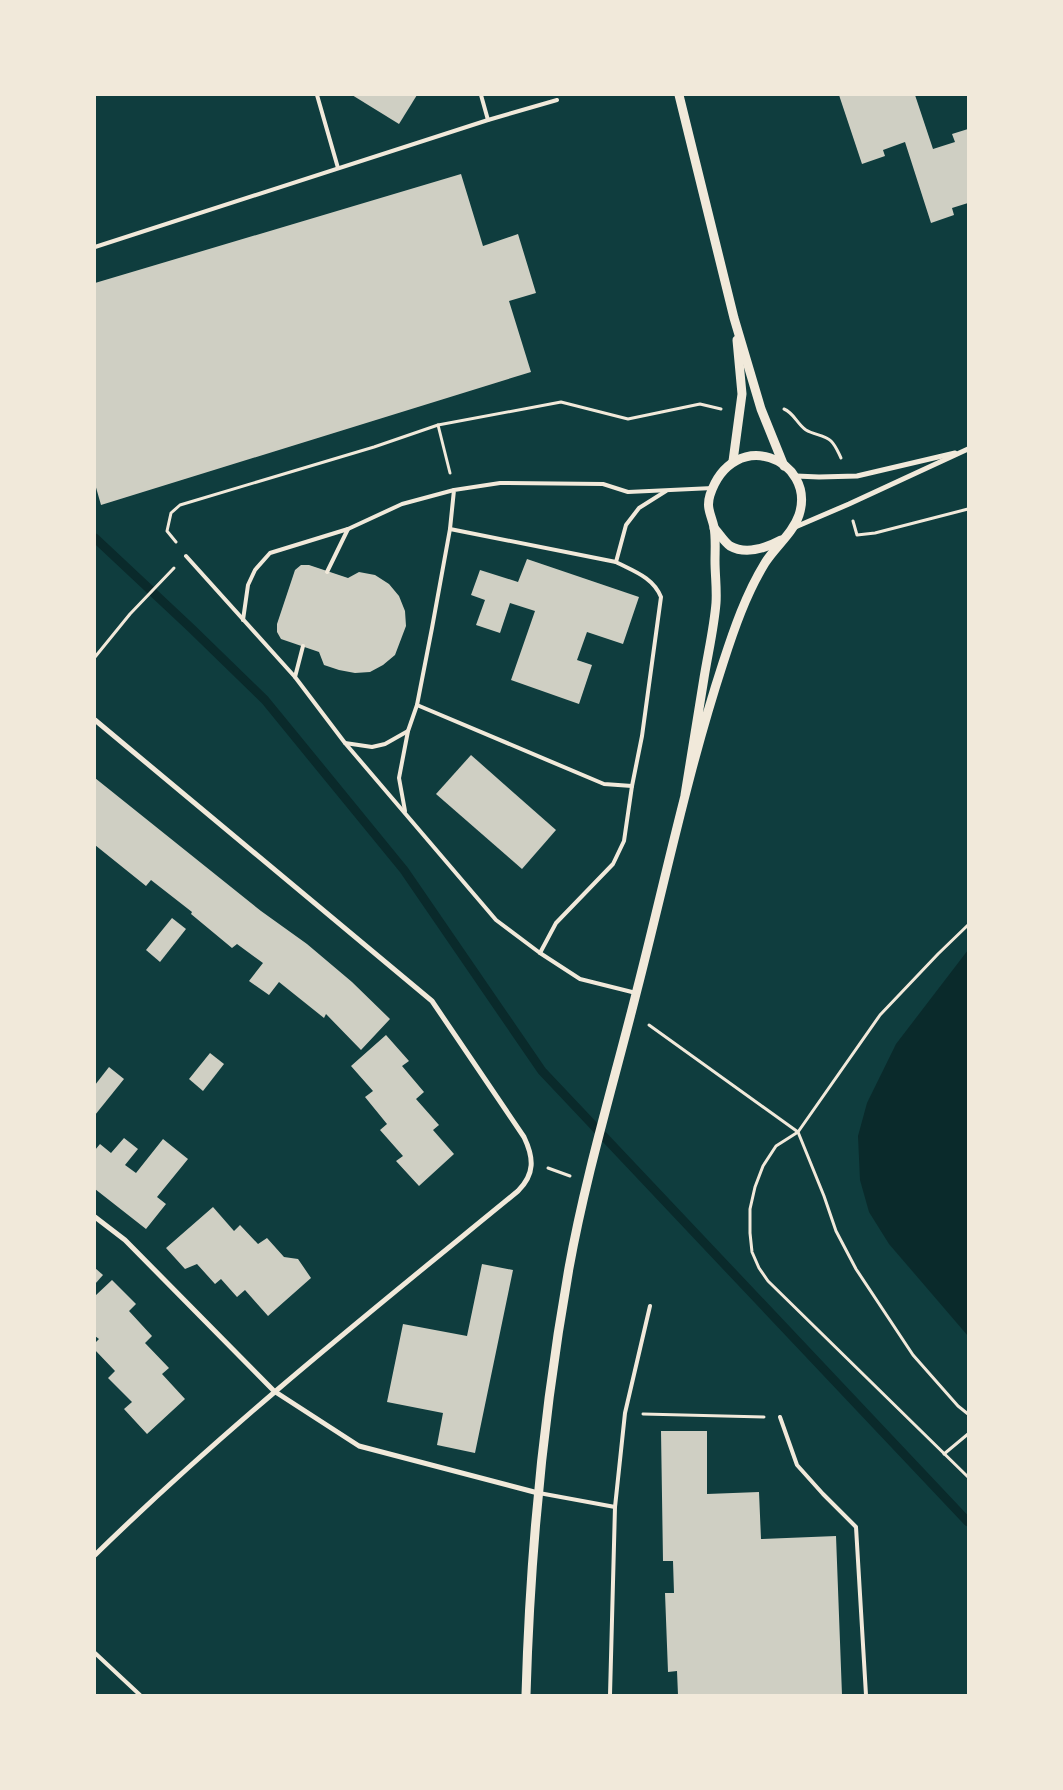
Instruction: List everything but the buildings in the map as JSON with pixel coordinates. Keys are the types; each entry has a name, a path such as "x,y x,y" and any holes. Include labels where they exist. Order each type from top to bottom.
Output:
{"street":[{"path":"679,95 734,318 761,409 784,466"},
{"path":"733,461 742,394 734,318"},
{"path":"685,794 716,600 714,528 707,506 720,474 733,461 748,457 766,456 784,466 796,476 819,478 857,476 968,449"},
{"path":"793,528 968,449"},
{"path":"526,1695 528,1618 547,1409 569,1265 594,1150 618,1064 685,794 722,666 742,605 766,562 793,528 800,512 800,491 796,476"},
{"path":"714,528 730,546 748,550 765,548 783,539"},
{"path":"95,720 432,1001 524,1137 531,1151 532,1162 529,1175 524,1184 274,1391 146,1506 95,1555"},
{"path":"95,1217 125,1240 274,1391 359,1446 538,1493"}],"lane":[{"path":"317,95 338,168"},
{"path":"481,95 488,120"},
{"path":"95,247 488,120 557,100"},
{"path":"243,620 248,585 255,570 270,553 348,529 402,504 454,490 500,483 603,484 628,492 666,492 713,488"},
{"path":"405,812 398,778 408,731 417,705 450,529 454,490"},
{"path":"616,562 626,525 640,508 666,492"},
{"path":"327,572 348,529"},
{"path":"450,529 616,562 649,580 657,587 660,597 642,736 624,840 613,864 556,923 540,953"},
{"path":"186,556 296,677 345,743 496,920 540,953 580,979 636,993"},
{"path":"296,677 303,646"},
{"path":"417,705 604,784 632,786"},
{"path":"345,743 372,748 385,744 408,731"},
{"path":"610,1695 615,1507 625,1413 650,1306"},
{"path":"780,1418 797,1465 856,1527 866,1695"},
{"path":"538,1493 615,1507"},
{"path":"95,1653 140,1695"}],"path":[{"path":"186,556 167,531 171,513 180,505 438,426 561,402 628,419 700,404 726,410"},
{"path":"781,409 790,412 800,425 811,433 829,439 842,462"},
{"path":"438,426 454,490"},
{"path":"857,535 875,534 968,508"},
{"path":"95,657 130,614 168,575"},
{"path":"968,925 880,1015 798,1132 776,1146 763,1166 755,1187 750,1209 752,1252 759,1268 768,1281 968,1477"},
{"path":"631,1012 798,1132 836,1231 856,1269 913,1355 958,1406 968,1414"},
{"path":"532,1162 587,1182"},
{"path":"625,1413 780,1418"},
{"path":"944,1454 968,1434"}],"water":[{"path":"968,950 968,1336 889,1244 869,1212 860,1180 858,1136 867,1103 896,1044"}],"waterway":[{"path":"95,538 265,700 404,870 542,1071 968,1522"}]}
